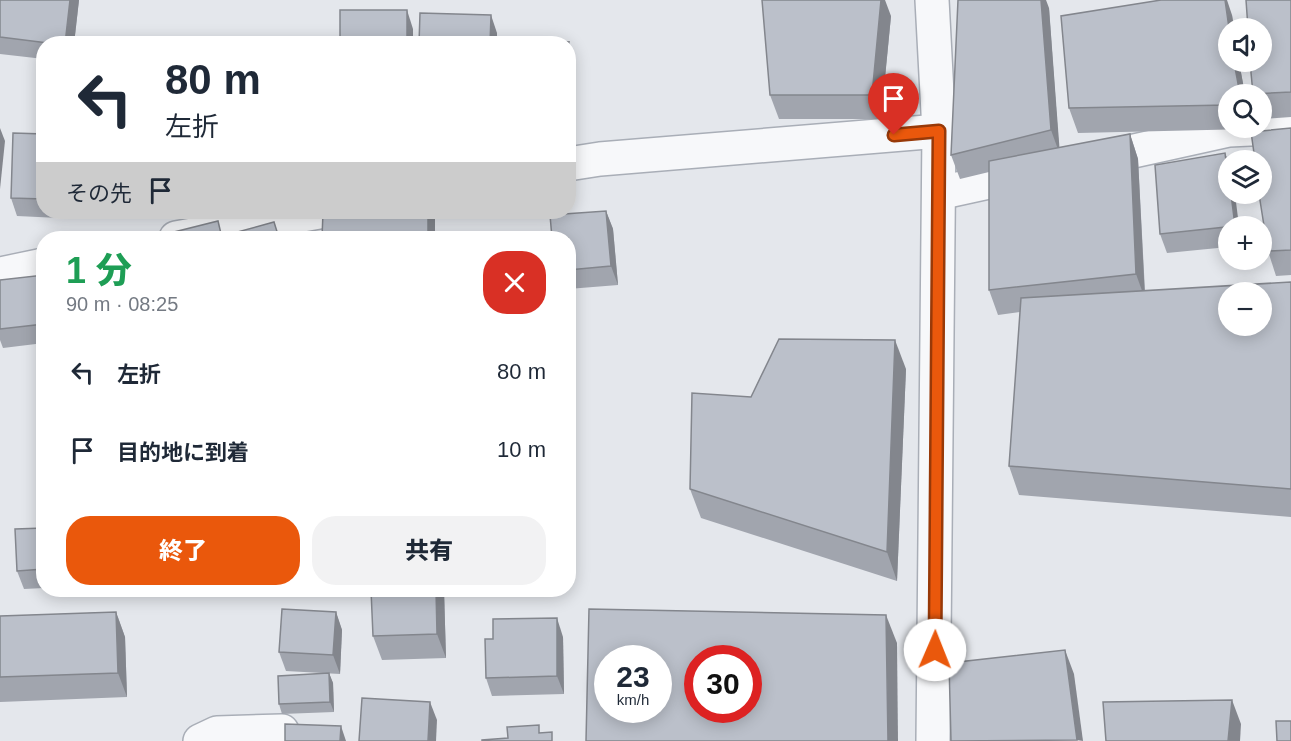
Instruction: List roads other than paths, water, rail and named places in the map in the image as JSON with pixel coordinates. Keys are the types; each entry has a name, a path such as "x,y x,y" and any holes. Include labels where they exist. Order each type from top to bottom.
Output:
{"street":[{"path":"932,0 939,131 933,741"},
{"path":"939,193 1229,130 1291,127"},
{"path":"576,163 939,131"},
{"path":"214,231 280,219"},
{"path":"0,274 36,267"},
{"path":"200,741 217,733 282,731 282,741"}]}
